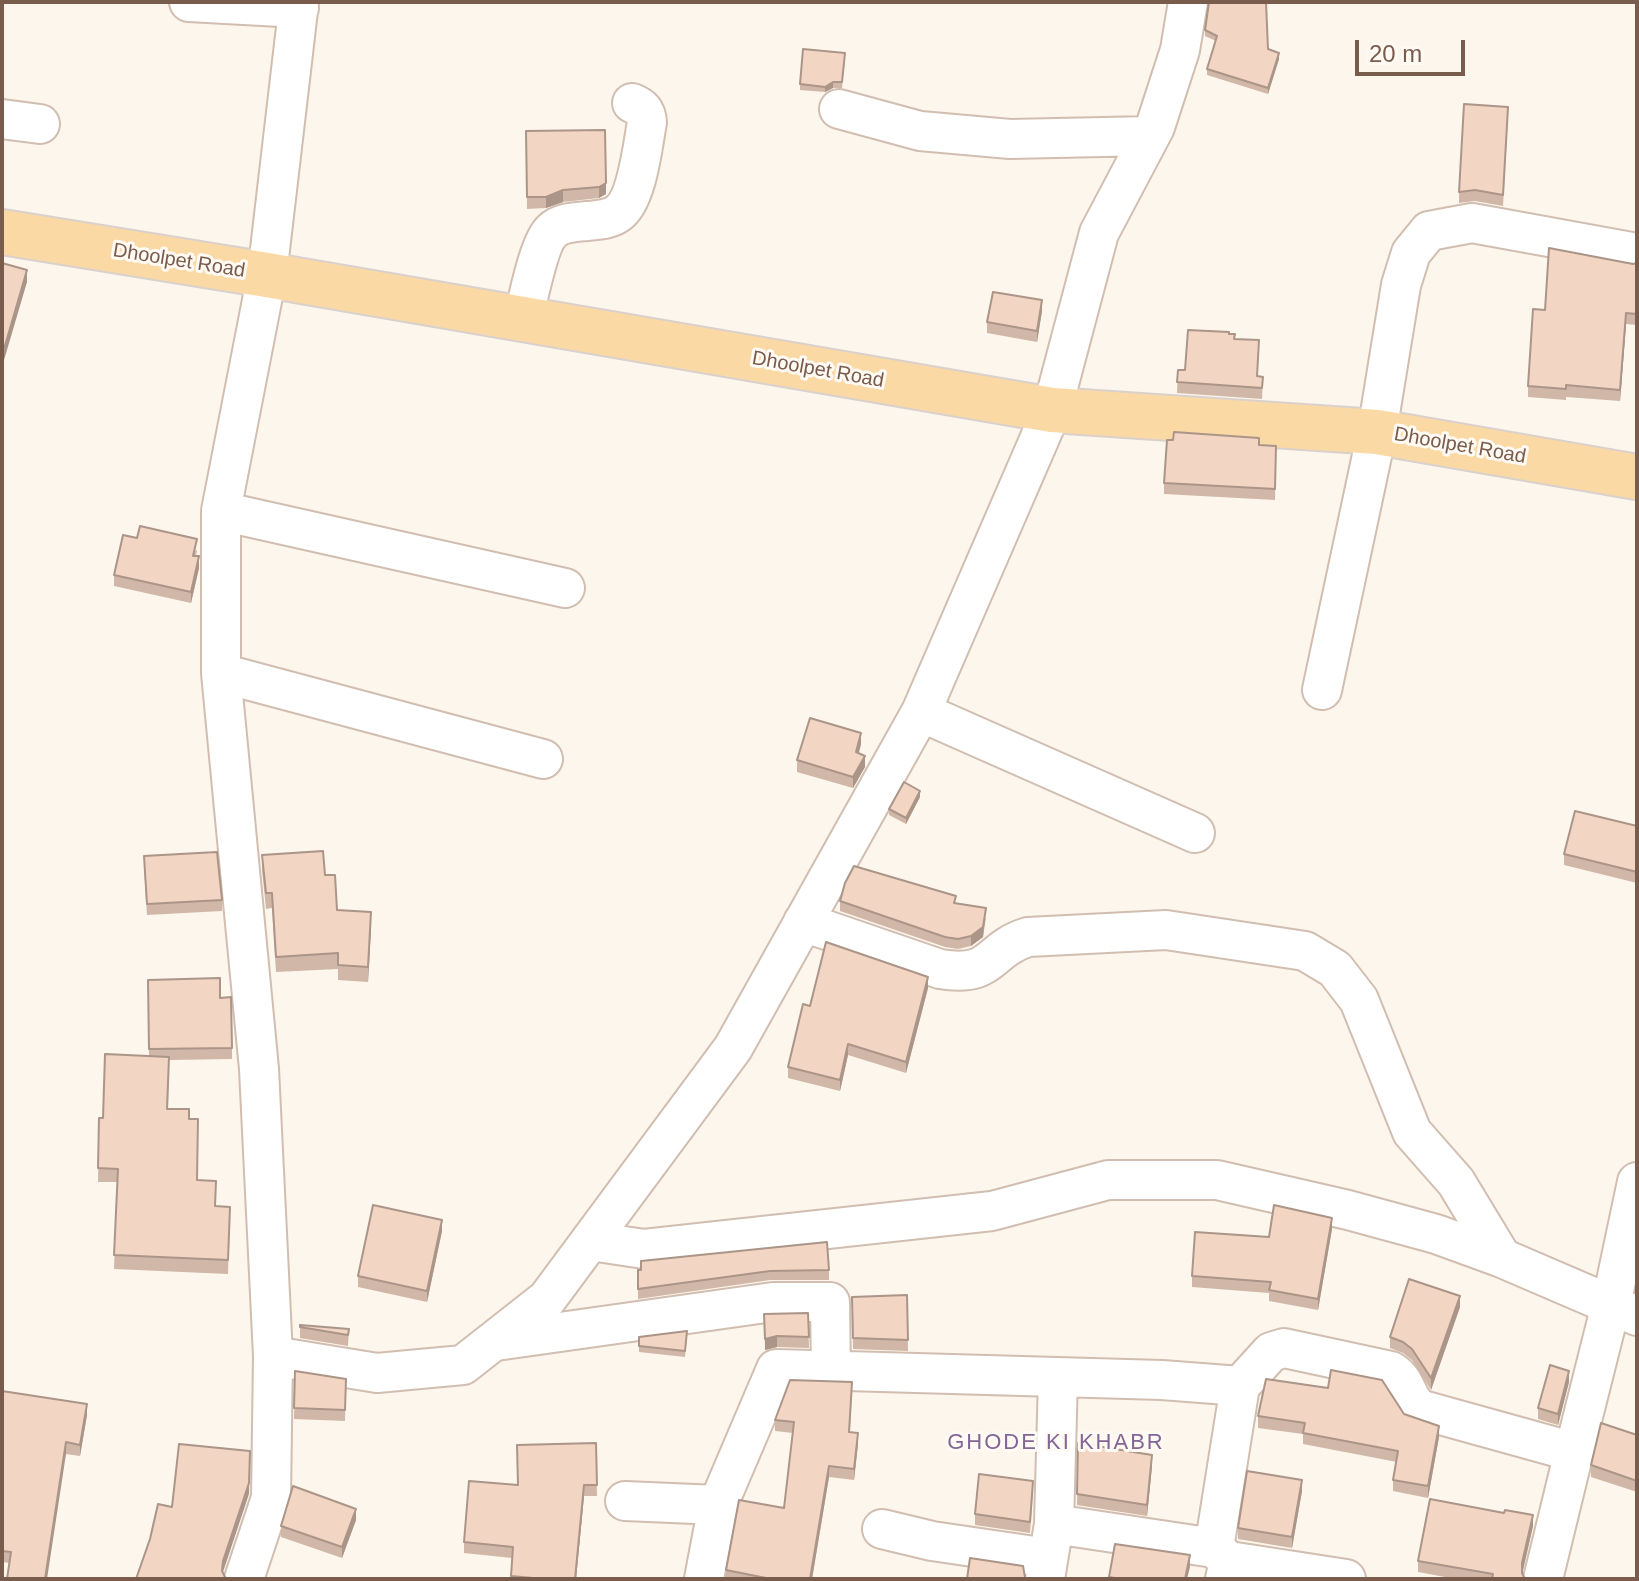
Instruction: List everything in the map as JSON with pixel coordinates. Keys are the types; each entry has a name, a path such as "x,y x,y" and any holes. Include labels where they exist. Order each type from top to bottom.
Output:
{"main road":[{"name":"Dhoolpet Road","path":"2,232 1052,410 1377,432 1637,477"}],"street":[{"path":"189,2 299,5 267,275 221,511 221,673 259,1069 273,1356 271,1498 244,1579"},
{"path":"273,1356 377,1373 463,1365 547,1299 733,1048 921,712 1052,410 1099,233 1150,136 1180,50 1188,2"},
{"path":"523,319 543,245 550,232 560,226 619,214 627,204 647,122 641,106 632,103"},
{"path":"839,109 935,133 1010,139 1150,136"},
{"path":"2,119 40,124"},
{"path":"1322,690 1377,432 1401,285 1411,253 1429,231 1472,223 1637,253"},
{"path":"221,511 565,588"},
{"path":"221,673 543,759"},
{"path":"921,712 1195,833"},
{"path":"803,922 940,969 959,972 983,968 1013,941 1028,937 1166,930 1305,951 1335,969 1359,1000 1412,1132 1456,1182 1502,1258"},
{"path":"591,1241 644,1249 992,1211 1108,1180 1217,1180 1436,1234 1502,1258 1624,1310"},
{"path":"1543,1579 1574,1452 1624,1310 1637,1182"},
{"path":"496,1341 773,1302 830,1302 831,1371"},
{"path":"1223,1563 1240,1386 1271,1352 1284,1348 1298,1349 1391,1371 1399,1375 1410,1401 1419,1409 1574,1452"},
{"path":"704,1579 718,1505 776,1369 1162,1380 1240,1386"},
{"path":"1049,1554 1058,1378"},
{"path":"625,1501 718,1505"},
{"path":"882,1529 932,1541 1049,1554 1223,1563 1346,1579"}],"building":[{"path":"1209,2 1266,2 1268,49 1279,53 1268,88 1207,69 1217,36 1205,30"},
{"path":"803,49 845,53 842,82 833,82 825,87 800,84"},
{"path":"1464,104 1508,107 1503,195 1475,190 1459,192"},
{"path":"605,130 606,183 599,187 563,190 546,197 527,197 526,131"},
{"path":"1549,248 1637,263 1637,314 1626,313 1620,390 1566,385 1566,389 1528,386 1533,309 1545,310"},
{"path":"2,263 27,270 2,356"},
{"path":"993,292 1042,300 1037,331 987,322"},
{"path":"1188,330 1229,332 1235,334 1234,339 1259,340 1257,376 1263,377 1262,388 1177,382 1178,370 1185,370"},
{"path":"1174,432 1259,438 1259,445 1276,446 1275,489 1164,483 1167,440 1173,440"},
{"path":"140,526 197,539 193,556 199,556 191,592 114,575 123,535 137,538"},
{"path":"810,718 861,733 856,752 865,756 853,777 797,760"},
{"path":"904,782 920,791 906,818 889,809"},
{"path":"1575,811 1637,826 1637,872 1564,854"},
{"path":"323,851 325,875 335,875 337,910 371,912 368,967 338,965 338,953 276,957 272,893 266,893 262,855"},
{"path":"217,852 222,900 147,904 144,856"},
{"path":"854,866 956,896 954,903 986,908 983,927 971,936 958,939 945,937 840,901"},
{"path":"826,942 928,977 906,1062 848,1044 840,1080 788,1067 803,1004 810,1006"},
{"path":"220,978 220,998 231,997 232,1048 149,1049 148,980"},
{"path":"105,1054 169,1057 167,1109 189,1109 189,1119 198,1119 197,1180 216,1181 215,1206 230,1207 228,1260 114,1255 118,1169 98,1168"},
{"path":"373,1205 442,1220 427,1291 358,1276"},
{"path":"1274,1205 1332,1218 1318,1299 1269,1290 1271,1282 1192,1276 1195,1232 1269,1237"},
{"path":"827,1242 829,1270 770,1271 638,1289 641,1261"},
{"path":"1409,1279 1460,1296 1431,1378 1412,1349 1390,1337"},
{"path":"907,1295 908,1340 853,1338 852,1297"},
{"path":"808,1313 809,1337 777,1336 765,1339 764,1314"},
{"path":"300,1325 349,1329 348,1335"},
{"path":"687,1331 685,1351 639,1346 639,1337"},
{"path":"1550,1365 1569,1371 1558,1414 1538,1408"},
{"path":"1331,1370 1382,1380 1404,1414 1439,1426 1428,1486 1393,1480 1398,1451 1303,1433 1305,1423 1258,1416 1266,1379 1328,1388"},
{"path":"295,1371 346,1379 345,1410 294,1408"},
{"path":"790,1380 852,1382 849,1432 858,1433 854,1469 829,1466 810,1579 771,1579 726,1570 739,1500 784,1508 794,1422 775,1420"},
{"path":"2,1391 87,1404 80,1445 66,1442 45,1579 7,1579 11,1552 2,1551"},
{"path":"1601,1423 1637,1435 1637,1481 1591,1465"},
{"path":"596,1443 597,1485 584,1485 575,1579 511,1576 513,1547 464,1542 469,1481 518,1485 517,1445"},
{"path":"1078,1443 1152,1455 1147,1505 1077,1494"},
{"path":"179,1444 250,1451 249,1483 223,1561 222,1571 226,1579 136,1579 158,1504 172,1507"},
{"path":"1247,1471 1302,1480 1292,1537 1238,1528"},
{"path":"979,1474 1033,1481 1030,1522 975,1514"},
{"path":"293,1486 356,1509 342,1547 281,1526"},
{"path":"1430,1499 1504,1513 1505,1510 1533,1515 1522,1563 1525,1579 1492,1579 1493,1574 1418,1561"},
{"path":"1115,1544 1190,1555 1185,1579 1109,1577"},
{"path":"970,1558 1023,1566 1026,1579 967,1579"}],"district":[{"name":"GHODE KI KHABR","path":"1056,1443"}]}
